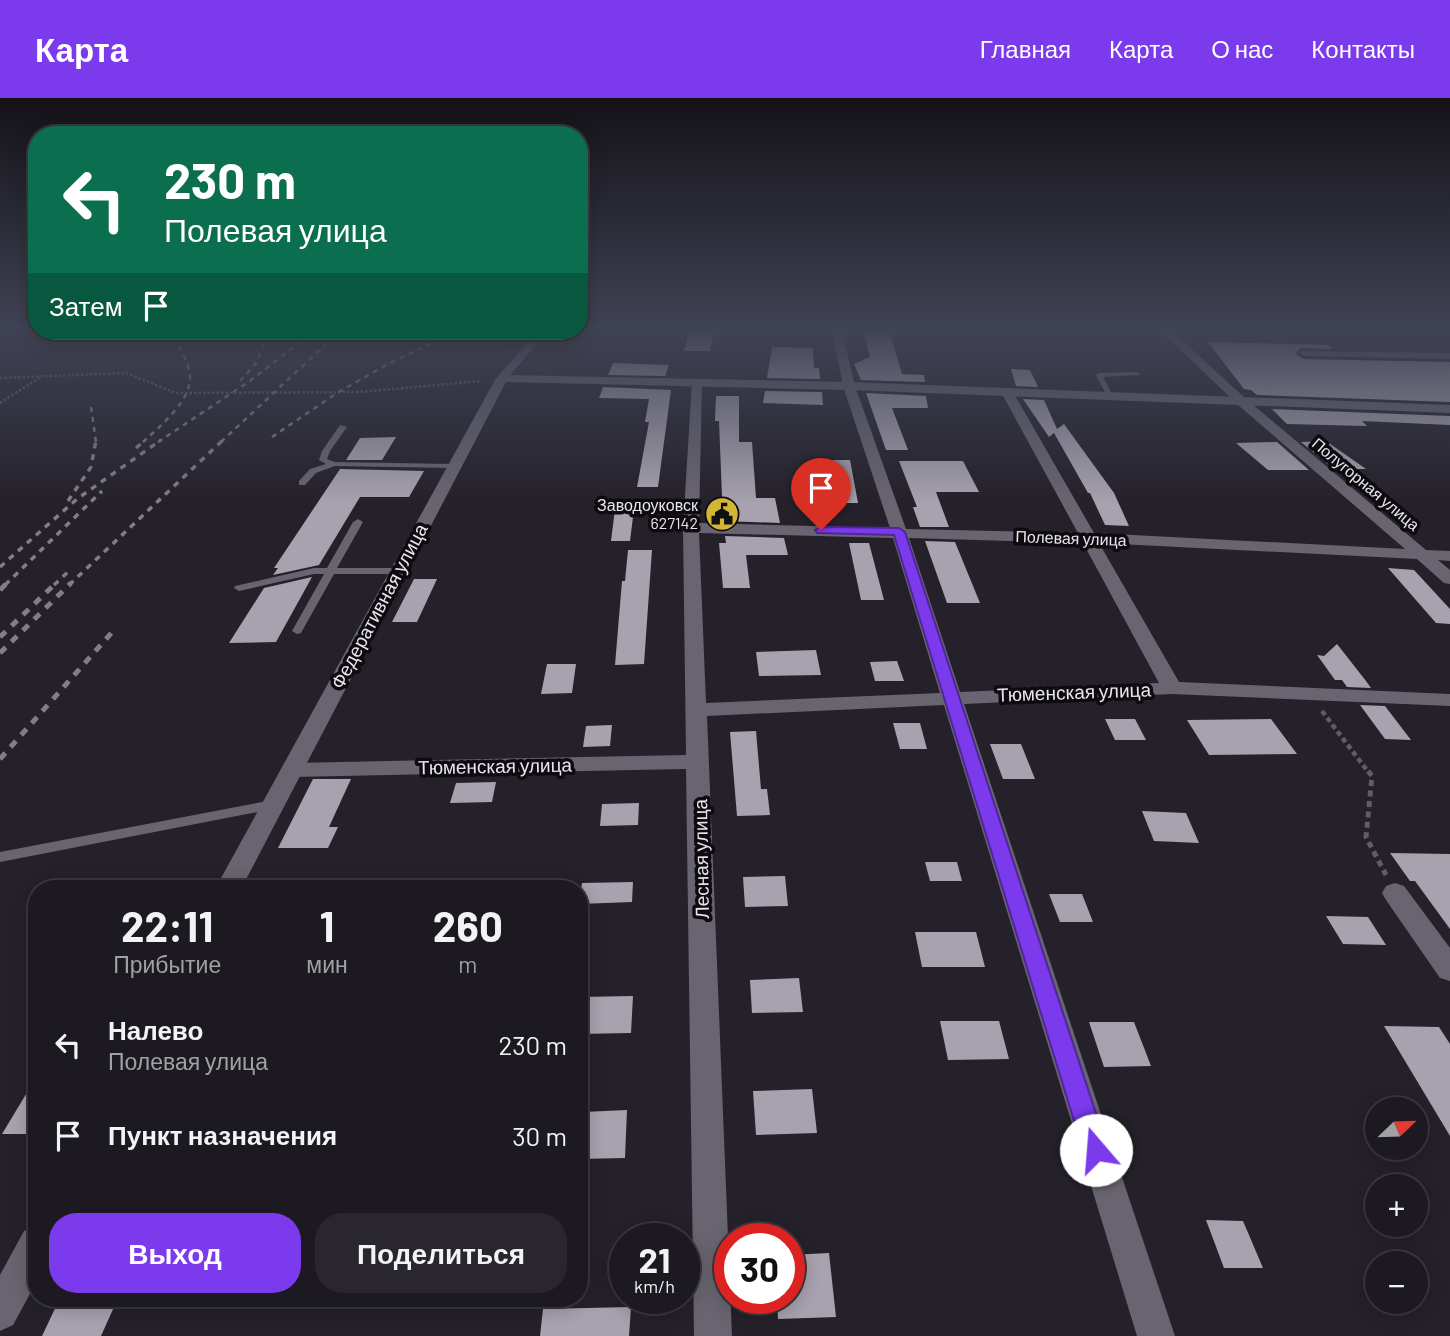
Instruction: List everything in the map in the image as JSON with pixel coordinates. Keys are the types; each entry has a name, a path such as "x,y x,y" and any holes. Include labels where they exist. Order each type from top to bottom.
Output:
{"street":[{"name":"Федеративная улица","path":"233,880 496,389"},
{"name":"Лесная улица","path":"696,389 691,527 713,1336"},
{"path":"850,389 899,532 1156,1336"},
{"path":"922,389 1450,408"},
{"name":"Полугорная улица","path":"1228,389 1450,579"},
{"path":"1007,392 1172,688"},
{"name":"Полевая улица","path":"691,527 1089,538 1450,556"},
{"name":"Тюменская улица","path":"698,710 1172,688 1450,700"},
{"name":"Тюменская улица","path":"292,770 698,762"},
{"path":"1395,893 1450,970"},
{"path":"0,1312 28,1261"}],"lane":[{"path":"1106,389 1110,396"},
{"path":"343,426 323,460 334,464 453,466"},
{"path":"302,483 313,471 334,464"},
{"path":"297,631 358,522"},
{"path":"239,588 307,572 397,571"},
{"path":"0,857 273,805"}],"path":[{"path":"0,403 22,389"},
{"path":"166,389 176,393 359,392 385,389"},
{"path":"1309,694 1372,776 1366,837 1395,893"}],"building":[{"path":"602,389 671,390 658,487 637,487 649,422 645,422 649,399 599,398"},
{"path":"1244,389 1450,389 1450,402 1257,395"},
{"path":"765,391 822,392 823,405 763,403"},
{"path":"866,393 926,396 928,408 892,408 908,450 886,450"},
{"path":"716,396 739,396 739,442 752,442 756,498 775,498 780,523 723,521 719,421 715,421"},
{"path":"1023,399 1044,400 1057,429 1064,424 1114,493 1129,526 1105,525 1090,493 1054,433 1049,437"},
{"path":"1272,409 1450,416 1450,425 1362,421 1367,426 1287,424"},
{"path":"396,437 382,460 346,460 360,438"},
{"path":"1326,441 1366,469 1334,469 1301,442"},
{"path":"1277,442 1309,470 1268,470 1236,443"},
{"path":"832,460 850,460 858,503 836,503"},
{"path":"899,461 963,461 979,492 936,492 949,527 920,527 913,507 917,507"},
{"path":"340,469 424,471 409,497 360,497 319,565 273,575 278,568 274,568"},
{"path":"615,509 634,509 630,541 611,541"},
{"path":"725,536 784,538 788,555 746,555 750,588 723,588 719,543 726,543"},
{"path":"925,541 955,542 980,603 947,603"},
{"path":"849,543 869,543 884,600 861,600"},
{"path":"628,550 652,550 644,664 615,665 622,581 625,581"},
{"path":"1388,568 1414,570 1450,609 1450,624 1436,623"},
{"path":"312,577 276,642 229,643 264,588"},
{"path":"414,579 437,579 417,622 392,622"},
{"path":"1337,644 1371,688 1347,687 1342,680 1335,680 1317,655 1324,656"},
{"path":"816,650 821,675 759,676 756,652"},
{"path":"897,661 904,681 875,681 870,662"},
{"path":"547,664 576,664 572,693 541,694"},
{"path":"1360,705 1385,706 1411,740 1385,739"},
{"path":"1105,719 1135,719 1146,740 1115,740"},
{"path":"1271,719 1297,754 1209,755 1187,720"},
{"path":"893,723 920,723 927,749 900,749"},
{"path":"612,725 610,746 583,747 586,726"},
{"path":"756,731 761,789 767,789 770,815 737,816 730,732"},
{"path":"990,744 1021,744 1035,779 1003,779"},
{"path":"313,779 351,779 329,827 338,827 328,848 278,848"},
{"path":"496,782 492,802 450,803 456,783"},
{"path":"639,803 638,825 600,826 602,804"},
{"path":"1142,811 1186,813 1199,843 1154,841"},
{"path":"1390,853 1450,854 1450,929 1415,881 1410,881"},
{"path":"925,862 957,862 962,881 930,881"},
{"path":"785,876 788,906 745,907 743,877"},
{"path":"633,882 632,902 588,904 588,883"},
{"path":"1049,894 1082,894 1093,922 1060,922"},
{"path":"1326,916 1368,917 1386,945 1343,944"},
{"path":"915,932 976,932 985,967 922,967"},
{"path":"799,978 803,1012 752,1013 750,980"},
{"path":"633,996 631,1033 588,1034 588,997"},
{"path":"940,1021 999,1021 1009,1059 948,1060"},
{"path":"1089,1022 1134,1022 1151,1066 1104,1067"},
{"path":"1384,1026 1439,1027 1450,1044 1450,1136"},
{"path":"812,1089 817,1133 756,1135 753,1091"},
{"path":"28,1091 28,1134 2,1134"},
{"path":"627,1110 625,1158 588,1159 588,1112"},
{"path":"1206,1220 1243,1221 1263,1268 1224,1268"},
{"path":"829,1253 836,1317 778,1319 778,1314 805,1314 805,1254"},
{"path":"56,1307 114,1307 101,1336 42,1336"},
{"path":"609,1308 609,1314 631,1314 629,1336 540,1336 543,1309"}],"railway":[{"path":"143,442 179,405 188,389"},
{"path":"161,440 238,389"},
{"path":"221,442 278,389"},
{"path":"272,437 344,389"},
{"path":"91,407 96,441"},
{"path":"136,448 145,440"},
{"path":"0,567 77,499 161,440"},
{"path":"69,585 223,440"},
{"path":"68,501 91,467 96,441"},
{"path":"5,585 102,491"},
{"path":"54,585 68,572"},
{"path":"0,637 56,583"},
{"path":"0,653 71,583"},
{"path":"0,590 5,585"},
{"path":"0,759 114,630"}],"place":[{"name":"Заводоуковск 627142","path":"722,514"}],"route":[{"path":"821,530 899,532 1096,1150"}]}
